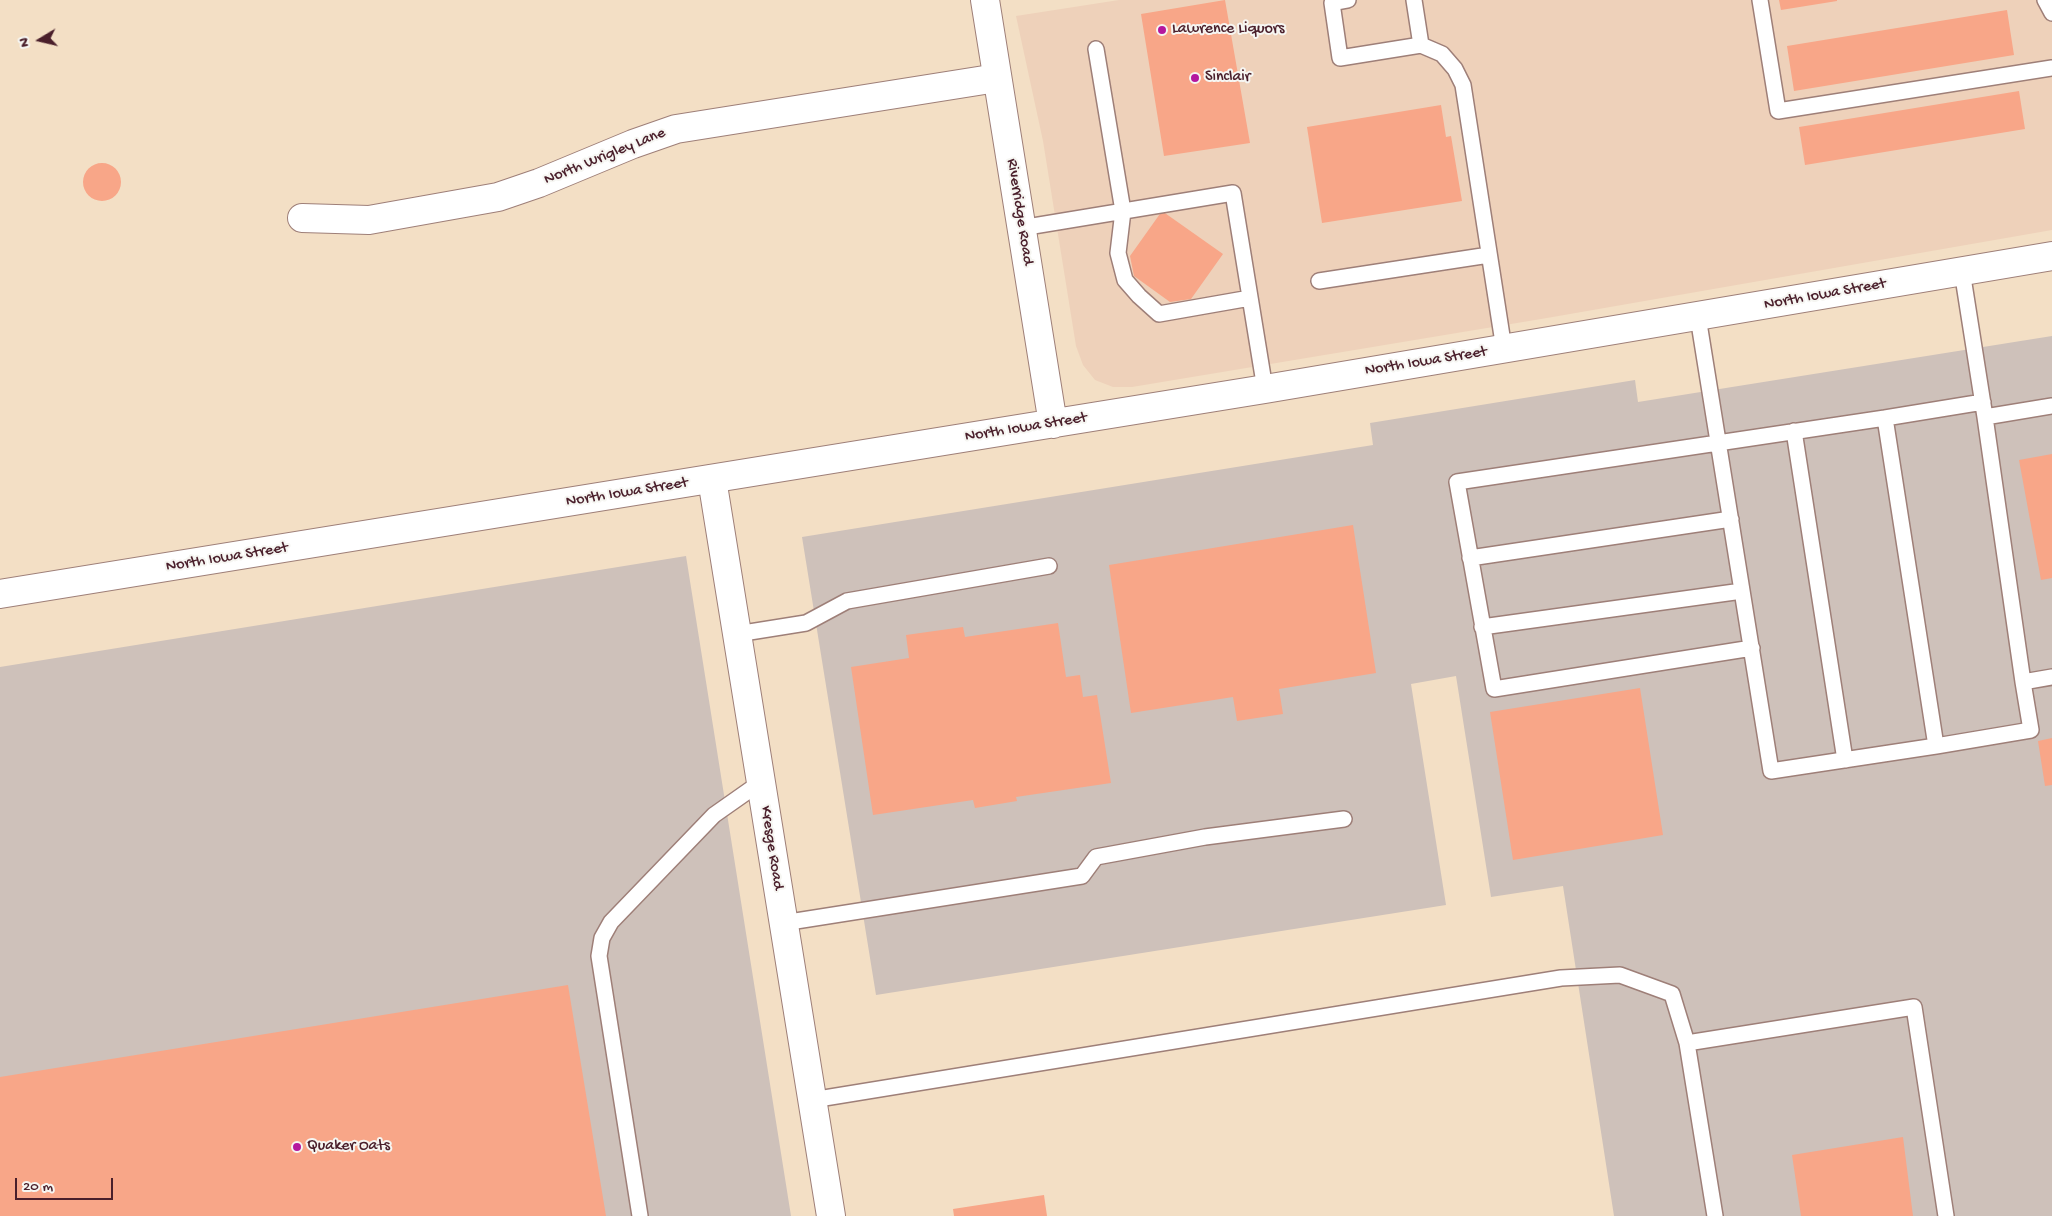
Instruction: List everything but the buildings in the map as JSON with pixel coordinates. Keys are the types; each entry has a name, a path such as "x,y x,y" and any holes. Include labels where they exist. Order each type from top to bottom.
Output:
{"main road":[{"name":"Riverridge Road","path":"985,0 1053,424"},
{"name":"North Wrigley Lane","path":"302,218 370,220 498,197 539,183 633,144 676,129 997,78"},
{"name":"North Iowa Street","path":"0,594 1053,424 2052,256"},
{"name":"Kresge Road","path":"712,479 831,1216"}],"lane":[{"path":"1348,0 1332,3 1340,58 1421,45 1442,54 1455,68 1463,85 1504,349"},
{"path":"1414,0 1421,45"},
{"path":"1760,0 1778,111 2052,68"},
{"path":"2045,0 2052,14"},
{"path":"1096,49 1123,211 1118,253 1125,280 1159,314 1250,298"},
{"path":"1021,228 1233,193 1265,389"},
{"path":"1319,281 1490,255"},
{"path":"1698,317 1771,771 2031,730 1962,271"},
{"path":"1752,648 1494,689 1456,482 1885,418 2052,406"},
{"path":"1885,418 1936,746"},
{"path":"1794,431 1845,760"},
{"path":"1470,558 1730,519"},
{"path":"737,634 806,623 847,601 1049,566"},
{"path":"1482,627 1742,590"},
{"path":"2023,682 2052,678"},
{"path":"640,1216 599,956 602,938 611,922 714,814 761,782"},
{"path":"783,923 1082,876 1096,857 1205,838 1344,819"},
{"path":"812,1100 1561,978 1620,974 1672,994 1687,1043 1715,1216"},
{"path":"1687,1043 1914,1007 1946,1216"}],"shaded area":[{"path":"1119,0 2052,0 2052,230 1547,318 1132,387 1113,387 1095,380 1083,365 1076,346 1043,141 1016,16"},
{"path":"2052,336 2052,1216 1614,1216 1563,886 1491,897 1456,676 1411,684 1446,905 876,995 802,537 1373,445 1370,423 1635,380 1638,402"},
{"path":"686,556 791,1216 0,1216 0,667"}],"place":[{"name":"Lawrence Liquors","path":"1162,30"},
{"name":"Sinclair","path":"1195,78"},
{"name":"Quaker Oats","path":"297,1147"}]}
